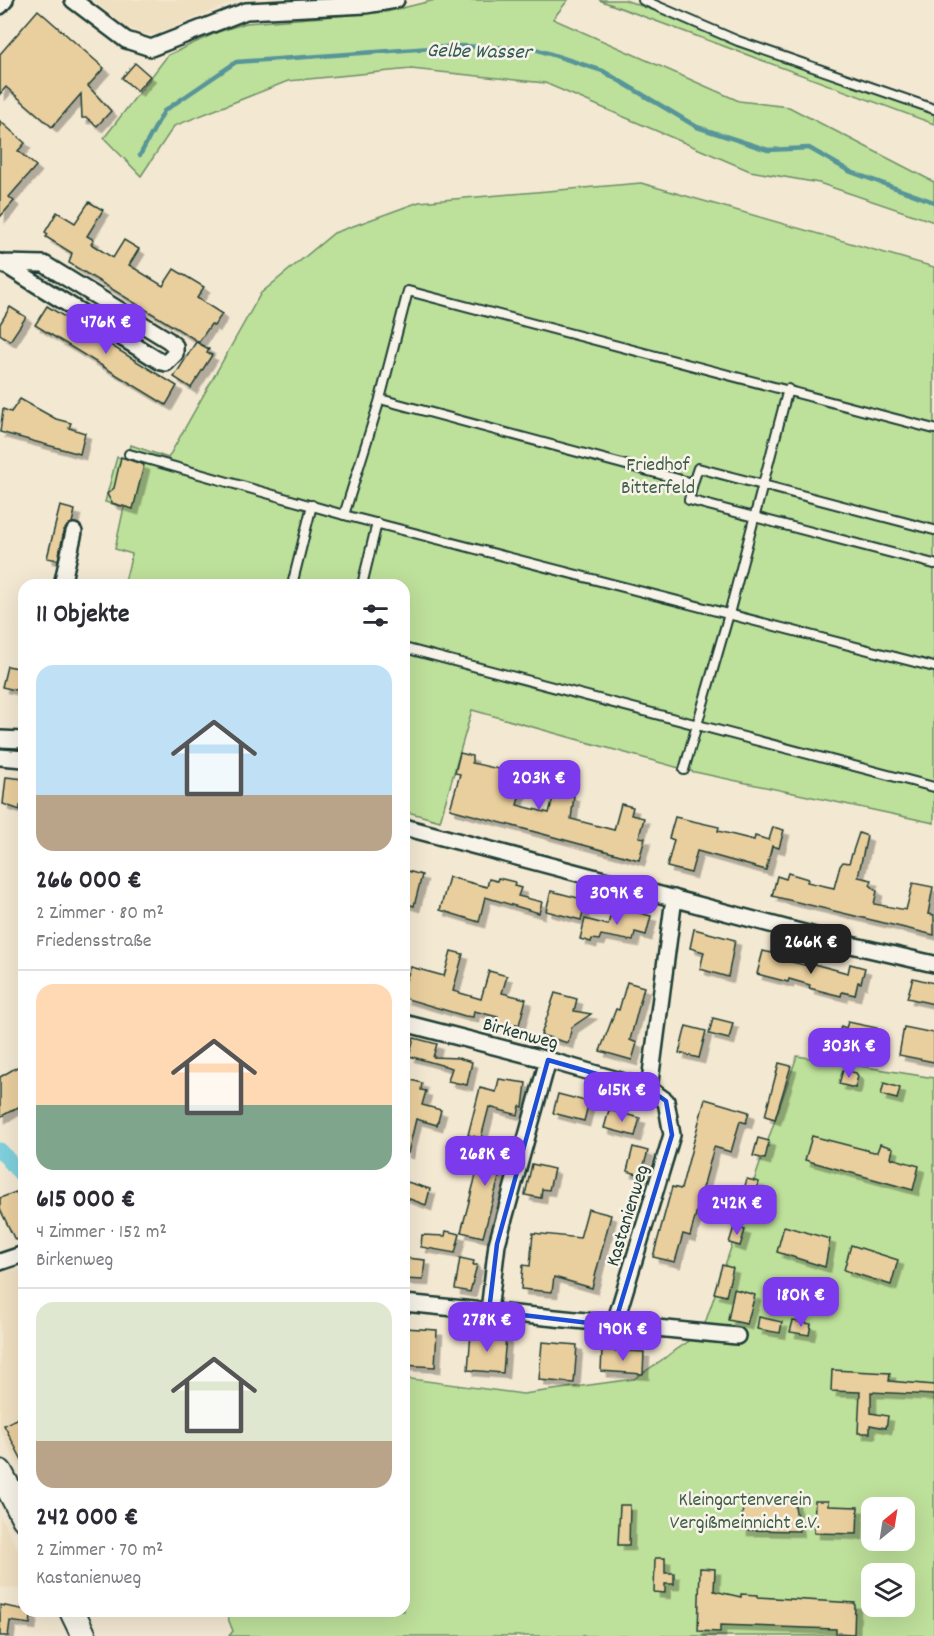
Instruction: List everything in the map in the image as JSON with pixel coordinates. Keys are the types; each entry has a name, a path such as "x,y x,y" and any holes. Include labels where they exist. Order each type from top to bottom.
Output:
{"main road":[{"path":"0,1472 18,1506"},
{"path":"75,1617 84,1636"}],"street":[{"path":"0,6 5,0"},
{"path":"73,0 126,40 151,48 246,11 366,5 396,0"},
{"path":"1,263 44,264 168,340 175,346 175,354 166,363 161,362 1,263"},
{"path":"63,579 74,532"},
{"path":"0,739 18,740"},
{"path":"0,757 18,758"},
{"path":"410,829 838,942 934,964"},
{"path":"650,1089 674,898"},
{"name":"Birkenweg","path":"410,1025 650,1089"},
{"path":"489,1311 497,1245 548,1060"},
{"name":"Kastanienweg","path":"614,1326 672,1136 666,1101 650,1089"},
{"path":"0,1262 18,1256"},
{"path":"410,1304 614,1326 682,1326 737,1336"}],"lane":[{"path":"642,0 738,41 934,109"},
{"path":"344,514 380,399 408,291 934,429"},
{"path":"684,770 729,614 788,389"},
{"path":"380,399 693,483"},
{"path":"129,454 312,506 934,667"},
{"path":"934,530 698,468 689,500 934,564"},
{"path":"294,579 312,506"},
{"path":"363,579 377,523"},
{"path":"410,650 698,723 934,787"}],"highlighted area":[{"path":"548,1060 649,1089 666,1101 672,1135 614,1326 489,1311 497,1244"}],"shaded area":[{"path":"93,0 238,0 157,34 142,34 124,26"},
{"path":"9,1270 18,1270 18,1464 0,1430 0,1274"},
{"path":"0,1516 18,1550 18,1588 0,1587"}],"green space":[{"path":"435,0 568,0 553,19 739,101 789,107 934,182 934,222 819,183 750,171 545,83 411,69 288,81 174,126 141,176 104,138 168,55 218,32 246,23 386,12"},
{"path":"599,0 625,0 934,114 934,124"},
{"name":"Friedhof Bitterfeld","path":"641,183 934,267 934,823 690,771 472,710 440,821 410,813 410,579 126,579 132,554 115,549 124,507 105,502 117,457 128,459 131,445 168,458 261,293 334,233 419,202"},
{"name":"Kleingartenverein Vergißmeinnicht e.V.","path":"797,1056 934,1078 934,1636 229,1636 233,1631 227,1617 410,1617 410,1379 523,1394 634,1379 702,1332"}],"building":[{"path":"38,10 104,68 88,86 111,111 97,126 87,118 82,118 81,94 52,127 6,87 0,94 0,54"},
{"path":"135,63 150,76 137,91 122,78"},
{"path":"0,121 25,143 18,151 36,166 9,197 14,201 0,217"},
{"path":"89,202 103,210 87,236 94,240 91,244 113,258 124,240 139,249 129,265 163,286 174,269 204,287 197,298 222,314 214,326 211,324 199,342 69,263 72,253 46,237 48,234 45,232 57,212 75,223"},
{"path":"47,306 177,386 166,405 35,325"},
{"path":"10,307 26,317 10,341 0,334 0,324"},
{"path":"196,342 209,349 207,353 212,355 191,388 174,377"},
{"path":"20,399 56,419 71,423 69,428 85,433 80,454 0,432 3,409 11,412"},
{"path":"121,457 144,465 133,509 112,503 107,494 114,488"},
{"path":"60,506 75,510 72,523 64,530 58,560 47,558"},
{"path":"7,666 18,668 18,691 2,687"},
{"path":"460,753 472,756 472,763 525,775 517,805 549,813 554,793 574,796 571,819 614,830 621,804 633,807 631,815 644,818 639,837 645,838 639,860 450,809 460,774 455,773"},
{"path":"6,777 18,778 18,809 3,804"},
{"path":"675,817 719,827 718,831 754,840 755,836 769,840 773,827 784,830 779,848 772,846 766,870 697,851 691,873 667,867 674,840 669,838"},
{"path":"859,833 867,836 858,877 872,880 870,885 877,891 874,904 906,910 913,883 933,887 928,914 934,915 934,935 772,896 777,876 786,879 788,873 808,879 807,882 834,888 840,866 843,862 849,863"},
{"path":"410,872 422,875 414,906 410,905"},
{"path":"449,877 487,887 489,879 497,881 498,878 515,882 514,886 521,888 518,896 542,902 539,913 485,897 479,922 440,910"},
{"path":"551,891 586,900 581,920 546,911"},
{"path":"613,906 651,916 646,935 635,932 633,941 601,935 599,940 592,939 591,942 580,939 585,919 608,925"},
{"path":"694,929 735,940 728,977 700,969 704,952 690,948"},
{"path":"451,951 463,954 453,991 481,999 489,971 507,976 502,993 526,999 519,1025 516,1024 515,1028 496,1023 498,1017 474,1011 473,1017 465,1016 410,1000 411,967 444,976"},
{"path":"763,951 785,956 783,960 805,965 806,962 848,973 850,964 865,968 855,995 842,992 841,996 809,988 810,985 789,979 788,982 757,974"},
{"path":"913,978 934,983 934,1004 907,998"},
{"path":"627,982 644,987 630,1040 637,1043 632,1060 600,1051 616,1009 619,1010"},
{"path":"555,993 577,999 574,1011 591,1014 572,1027 568,1043 541,1035"},
{"path":"713,1018 733,1023 729,1039 709,1034"},
{"path":"848,1022 877,1028 873,1048 837,1040 841,1026 846,1028"},
{"path":"686,1026 706,1031 699,1058 679,1053"},
{"path":"904,1027 934,1033 934,1062 899,1055"},
{"path":"414,1038 437,1044 433,1057 458,1058 472,1062 467,1085 448,1081 452,1068 410,1056"},
{"path":"779,1063 791,1066 775,1119 765,1116"},
{"path":"18,1066 18,1107 0,1117 0,1077"},
{"path":"843,1070 856,1073 858,1076 855,1088 839,1084"},
{"path":"499,1079 526,1083 523,1107 520,1106 518,1115 489,1107 481,1138 468,1135 480,1088 496,1092"},
{"path":"410,1080 422,1083 421,1090 426,1091 422,1105 441,1110 437,1125 416,1119 410,1144"},
{"path":"884,1083 900,1088 897,1099 881,1095"},
{"path":"558,1094 589,1102 584,1121 553,1113"},
{"path":"705,1099 749,1112 746,1123 740,1121 731,1152 714,1147 690,1236 683,1234 675,1262 653,1257 672,1187 681,1189"},
{"path":"609,1110 640,1118 635,1136 604,1128"},
{"path":"812,1136 874,1152 877,1152 880,1144 893,1148 891,1158 919,1166 913,1190 805,1160"},
{"path":"484,1137 508,1144 483,1237 461,1232 476,1175 485,1154 479,1153"},
{"path":"758,1138 769,1141 765,1159 753,1156"},
{"path":"633,1147 648,1151 641,1175 627,1171"},
{"path":"532,1164 554,1169 549,1190 542,1189 541,1198 525,1195"},
{"path":"747,1179 759,1182 754,1199 742,1196"},
{"path":"410,1183 430,1189 426,1205 410,1199"},
{"path":"16,1192 18,1196 18,1239 15,1240 0,1209 0,1198"},
{"path":"588,1209 611,1215 592,1288 554,1277 552,1292 521,1289 523,1265 530,1266 533,1233 580,1238"},
{"path":"784,1226 830,1239 825,1267 777,1252"},
{"path":"734,1227 745,1230 740,1246 729,1243"},
{"path":"446,1231 460,1234 455,1253 421,1247 422,1235 445,1236"},
{"path":"851,1245 898,1260 891,1285 844,1270"},
{"path":"410,1258 425,1260 423,1280 410,1279"},
{"path":"460,1258 474,1261 473,1265 477,1265 470,1292 455,1289"},
{"path":"722,1265 733,1268 726,1296 714,1293"},
{"path":"734,1289 755,1295 747,1324 728,1320"},
{"path":"759,1317 782,1322 780,1333 757,1329"},
{"path":"793,1321 811,1324 809,1335 790,1332"},
{"path":"410,1328 437,1330 435,1367 410,1365"},
{"path":"471,1333 506,1336 503,1373 468,1370"},
{"path":"542,1342 577,1345 574,1383 539,1380"},
{"path":"602,1350 644,1352 643,1374 601,1371"},
{"path":"832,1370 890,1373 889,1381 934,1385 934,1395 871,1392 871,1413 888,1416 886,1428 870,1425 870,1433 858,1433 860,1392 831,1391"},
{"path":"18,1418 18,1452 4,1425"},
{"path":"743,1498 794,1500 799,1531 742,1530"},
{"path":"815,1501 828,1501 828,1506 858,1507 857,1534 814,1533"},
{"path":"620,1505 630,1505 629,1545 618,1545"},
{"path":"655,1558 665,1558 665,1573 674,1573 674,1584 665,1584 665,1593 654,1592"},
{"path":"700,1568 715,1569 714,1591 741,1597 741,1594 855,1603 854,1634 836,1633 836,1629 720,1625 720,1632 698,1631"},
{"path":"0,1605 18,1608 18,1617 31,1617 30,1624 10,1621 8,1636 0,1636"}],"waterway":[{"name":"Gelbe Wasser","path":"140,155 164,111 236,62 459,46 535,49 603,71 697,127 768,150 809,148 851,172 934,202"},
{"name":"Gelbe Wasser","path":"0,1150 18,1171"}]}
